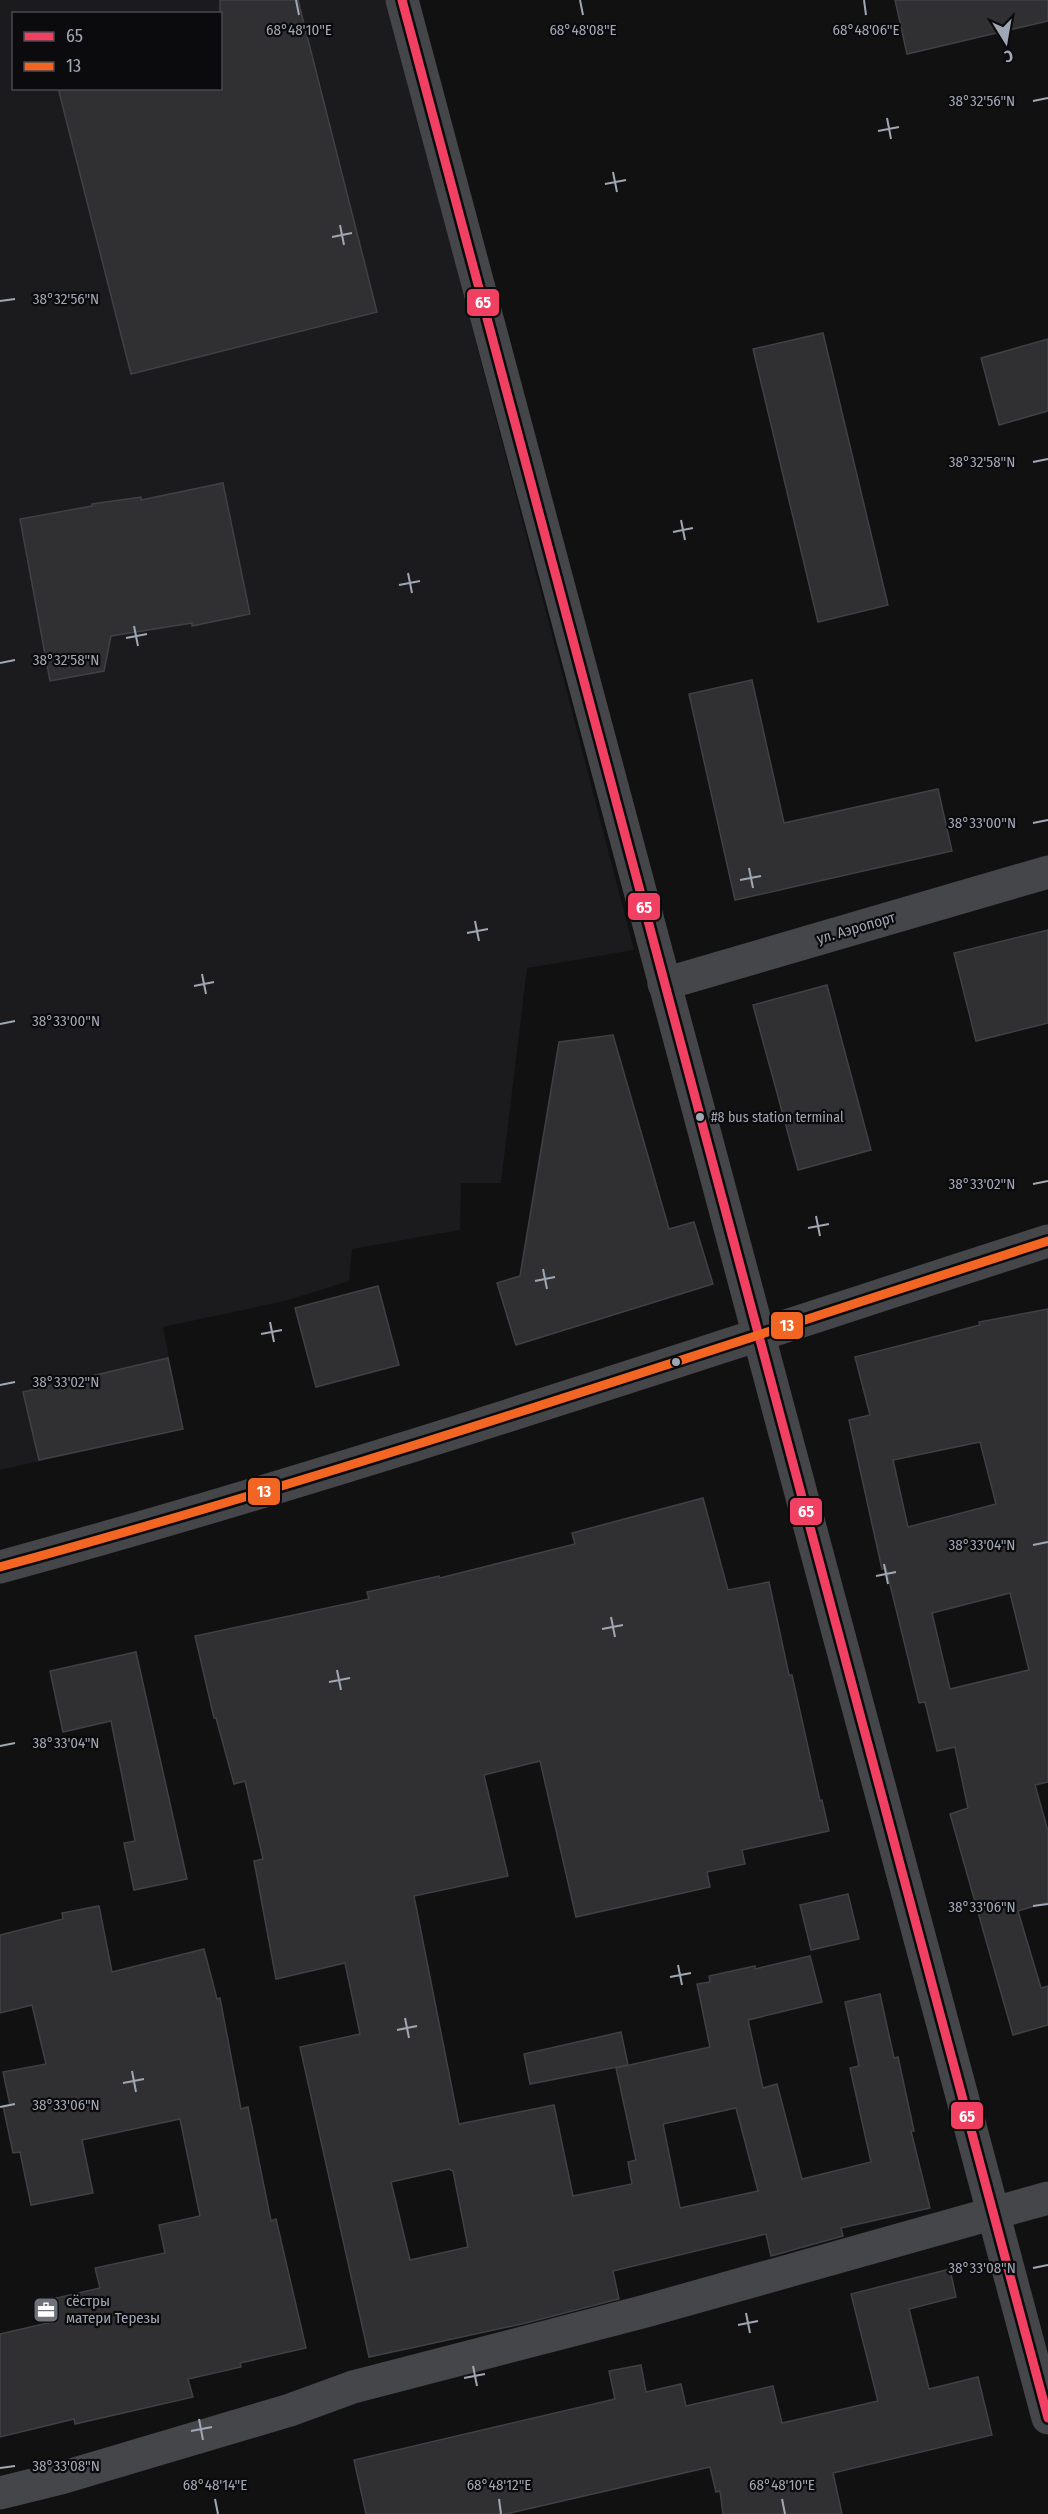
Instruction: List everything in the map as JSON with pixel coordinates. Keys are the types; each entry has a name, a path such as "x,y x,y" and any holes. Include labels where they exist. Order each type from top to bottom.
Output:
{"street":[{"path":"402,0 1048,2418"},
{"name":"ул. Аэропорт","path":"664,984 1048,872"},
{"path":"0,1567 134,1530 410,1446 1048,1241"},
{"path":"0,2493 61,2478 256,2420 353,2387 642,2312 1048,2198"}],"shaded area":[{"path":"0,0 387,0 634,950 527,968 501,1183 461,1183 460,1230 352,1249 349,1281 285,1301 163,1327 183,1429 0,1470"}],"building":[{"path":"220,0 298,0 377,312 131,374 59,90 222,90 222,12 220,12"},
{"path":"895,0 1048,0 1048,21 907,54"},
{"path":"823,333 888,605 818,622 753,349"},
{"path":"1048,339 1048,411 999,425 981,358"},
{"path":"223,483 250,614 192,626 192,623 111,636 104,671 50,681 20,519 92,506 92,504 141,497 141,500"},
{"path":"752,680 784,823 938,789 952,851 735,900 689,694"},
{"path":"1048,930 1048,1023 976,1041 954,953"},
{"path":"827,985 871,1150 798,1170 753,1005"},
{"path":"613,1035 669,1229 694,1222 713,1284 516,1345 497,1283 520,1276 559,1042"},
{"path":"378,1286 399,1365 316,1387 295,1308"},
{"path":"1048,1309 1048,1782 1035,1785 1048,1831 1048,1902 1018,1911 1041,1988 1048,1986 1048,2025 1013,2035 950,1814 968,1808 955,1747 937,1751 925,1702 919,1703 886,1568 882,1569 849,1420 870,1415 855,1357 980,1325 979,1322","holes":["980,1442 996,1504 908,1527 893,1460","1010,1593 1029,1670 950,1689 932,1613"]},
{"path":"168,1358 183,1429 39,1460 23,1392"},
{"path":"703,1498 728,1590 769,1582 789,1675 792,1675 820,1801 822,1800 829,1831 742,1850 745,1864 707,1872 710,1887 576,1917 540,1761 484,1775 508,1876 414,1896 459,2124 554,2105 573,2196 632,2184 628,2162 636,2160 616,2068 710,2047 697,1984 710,1982 709,1976 755,1966 755,1969 810,1956 822,2002 748,2020 763,2088 777,2084 802,2179 871,2162 850,2068 859,2066 845,2002 880,1994 894,2058 898,2057 914,2131 911,2131 930,2208 841,2228 843,2236 771,2256 766,2234 613,2271 619,2299 522,2324 369,2357 300,2047 360,2034 345,1963 276,1979 254,1861 263,1859 245,1781 234,1784 216,1718 214,1718 195,1636 369,1599 367,1592 439,1576 440,1578 575,1544 572,1533","holes":["736,2108 758,2191 680,2208 663,2124","449,2169 453,2171 468,2247 410,2260 391,2182"]},
{"path":"136,1652 187,1879 134,1890 124,1843 135,1841 111,1721 63,1732 50,1671"},
{"path":"848,1894 859,1939 811,1950 800,1905"},
{"path":"99,1906 112,1972 204,1949 217,1999 220,1998 241,2109 248,2107 271,2221 276,2219 306,2348 240,2363 241,2367 188,2379 193,2397 75,2424 74,2419 0,2437 0,2334 52,2322 48,2300 100,2288 95,2268 165,2253 159,2225 200,2216 180,2119 82,2140 93,2193 31,2205 20,2152 13,2153 3,2106 10,2105 3,2072 46,2064 32,2005 0,2013 0,1935 63,1919 62,1913"},
{"path":"621,2032 628,2065 530,2084 524,2054"},
{"path":"950,2269 956,2297 909,2309 929,2389 978,2377 992,2435 833,2473 842,2514 723,2514 720,2491 716,2492 710,2467 506,2514 366,2514 354,2460 615,2399 609,2371 641,2365 646,2392 681,2384 686,2406 773,2386 782,2423 878,2401 851,2294"}],"transit line":[{"name":"65","path":"402,0 1048,2418"},
{"name":"13","path":"0,1567 395,1451 1048,1241"}],"place":[{"name":"#8 bus station terminal","path":"700,1117"},
{"name":"сёстры матери Терезы","path":"46,2310"}]}
